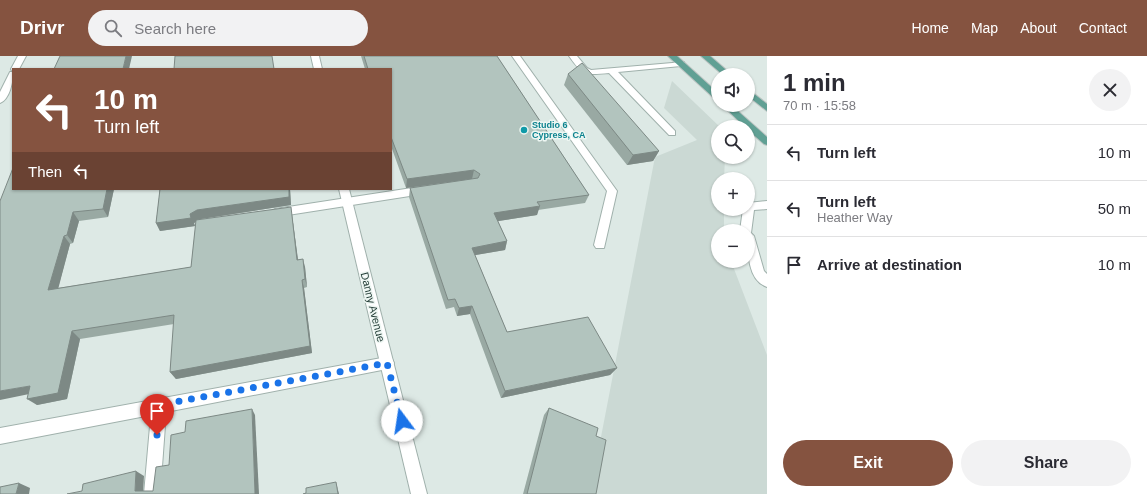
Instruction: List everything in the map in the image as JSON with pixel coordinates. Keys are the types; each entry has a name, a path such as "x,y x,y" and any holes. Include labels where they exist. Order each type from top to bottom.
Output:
{"main road":[{"path":"672,56 711,92"},
{"path":"705,56 720,68"},
{"path":"755,98 767,108"},
{"path":"734,112 767,142"}],"street":[{"path":"16,68 22,56"},
{"path":"315,56 318,68"},
{"path":"516,56 612,191 600,245"},
{"path":"573,56 584,70 591,72 681,64"},
{"path":"611,70 672,133"},
{"path":"0,100 12,76"},
{"path":"262,215 346,196 433,189"},
{"name":"Danny Avenue","path":"346,196 419,494"},
{"path":"747,224 749,208 767,205"},
{"path":"755,260 759,273 767,282"},
{"path":"0,436 387,363"},
{"path":"152,494 159,405"}],"shaded area":[{"path":"672,81 713,120 711,120 711,164 725,164 724,172 711,172 711,216 724,216 724,224 711,224 711,268 734,268 767,355 767,494 590,494 655,157 697,140 664,108"}],"building":[{"path":"60,56 126,56 123,68 54,68"},
{"path":"175,56 272,56 274,68 174,68"},
{"path":"364,56 497,56 589,195 537,202 540,206 494,213 507,241 472,248 507,332 588,317 617,368 505,391 472,306 459,308 455,299 448,300 410,188 478,178 480,174 474,170 407,179 392,140 392,68 368,68"},
{"path":"582,63 659,151 633,155 568,74"},
{"path":"12,171 12,190 107,190 103,209 73,212 67,235 64,236 48,290 191,267 196,220 291,207 297,260 303,259 305,279 302,280 310,346 170,372 174,315 72,331 58,393 27,399 30,386 0,391 0,201"},
{"path":"160,190 289,190 289,197 197,210 190,214 191,218 156,223"},
{"path":"549,408 598,428 596,436 606,440 596,494 527,494"},
{"path":"252,409 255,494 67,494 82,491 83,484 136,471 135,491 153,491 156,467 169,465 171,435 185,432 186,421"},
{"path":"336,482 338,494 303,494 306,493 306,488"},
{"path":"19,483 16,494 0,494 0,487"}],"place":[{"name":"Studio 6 Cypress, CA","path":"524,130"}],"route":[{"path":"157,435 159,405 387,363 402,421"}]}
